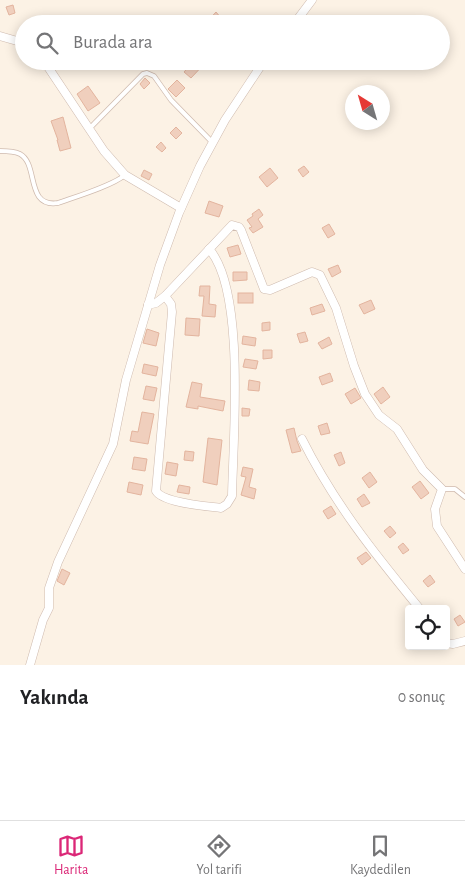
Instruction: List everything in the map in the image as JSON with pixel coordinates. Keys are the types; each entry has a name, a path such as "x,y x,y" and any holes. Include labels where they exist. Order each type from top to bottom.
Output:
{"street":[{"path":"301,15 312,0"},
{"path":"0,36 15,41"},
{"path":"50,70 104,151 125,175 181,208"},
{"path":"30,665 49,608 49,588 58,562 113,444 120,416 123,391 166,246 181,208 212,142 237,99 258,70"},
{"path":"148,305 156,303 165,296 230,226 237,226 241,230 264,289 270,290 312,272 322,277 336,308 365,394 379,415 398,429 423,470 442,489 434,509 437,526 465,569"},
{"path":"165,296 171,304 172,312 156,491 161,497 220,508 227,504 232,496 234,340 226,285 209,249"},
{"path":"302,439 338,504 417,605"},
{"path":"450,644 465,641"}],"lane":[{"path":"90,128 143,74 150,73 181,111 212,142"},
{"path":"0,151 18,153 24,157 30,166 35,190 40,197 51,204 94,189 125,175"},
{"path":"442,489 455,489 465,497"}],"building":[{"path":"13,5 15,13 9,15 6,7"},
{"path":"186,70 199,70 191,78 184,72"},
{"path":"145,78 150,83 144,89 140,84"},
{"path":"177,80 185,88 176,97 168,89"},
{"path":"88,86 100,103 88,111 77,94"},
{"path":"63,117 71,148 60,151 51,121"},
{"path":"176,127 182,133 176,139 170,133"},
{"path":"161,142 166,148 162,152 156,147"},
{"path":"304,166 309,172 303,177 298,170"},
{"path":"270,168 278,178 267,187 259,177"},
{"path":"144,170 152,174 149,180 141,176"},
{"path":"209,201 223,206 219,217 205,213"},
{"path":"259,209 263,215 258,219 263,227 253,233 249,228 252,227 247,220"},
{"path":"329,224 335,234 328,238 322,228"},
{"path":"238,245 241,254 230,257 227,248"},
{"path":"338,265 341,272 332,277 328,269"},
{"path":"233,272 247,272 247,280 233,281"},
{"path":"200,286 210,286 209,304 216,305 215,317 202,316 204,296 199,296"},
{"path":"238,293 253,293 253,303 238,303"},
{"path":"371,300 375,309 364,314 359,305"},
{"path":"322,304 325,311 312,315 310,308"},
{"path":"186,318 200,319 199,336 185,335"},
{"path":"270,322 270,330 262,331 262,323"},
{"path":"147,329 159,333 156,346 143,343"},
{"path":"305,332 308,341 300,343 297,334"},
{"path":"243,336 256,338 255,346 242,344"},
{"path":"329,337 332,344 322,349 318,343"},
{"path":"263,350 272,350 272,358 263,359"},
{"path":"245,359 258,361 256,369 243,367"},
{"path":"144,364 158,367 156,376 142,373"},
{"path":"330,373 333,381 322,385 319,377"},
{"path":"249,380 260,382 259,391 248,390"},
{"path":"192,382 202,384 200,397 225,401 223,411 198,406 198,409 186,407"},
{"path":"146,386 157,388 154,401 143,399"},
{"path":"383,387 390,397 381,404 374,394"},
{"path":"355,388 361,398 351,404 345,394"},
{"path":"242,408 250,409 249,416 242,416"},
{"path":"142,412 154,414 148,444 130,441 132,431 138,432"},
{"path":"327,423 330,433 321,435 318,426"},
{"path":"294,428 301,451 292,453 286,430"},
{"path":"208,438 222,440 217,485 203,482"},
{"path":"185,451 194,452 193,461 184,460"},
{"path":"341,452 345,463 339,466 334,455"},
{"path":"134,457 147,459 145,471 132,469"},
{"path":"167,462 178,464 176,476 165,474"},
{"path":"243,467 253,469 249,487 256,489 254,499 241,495 246,477 241,476"},
{"path":"370,472 377,482 369,488 362,478"},
{"path":"420,481 429,493 421,499 412,487"},
{"path":"129,482 143,485 141,495 127,492"},
{"path":"179,485 190,487 189,494 177,492"},
{"path":"364,494 370,503 362,507 357,499"},
{"path":"331,506 336,514 328,519 323,511"},
{"path":"390,526 396,533 390,538 384,531"},
{"path":"403,543 409,550 403,554 398,547"},
{"path":"366,552 371,558 362,565 357,558"},
{"path":"62,569 70,573 64,585 57,581"},
{"path":"430,575 435,582 428,587 423,581"},
{"path":"460,615 465,622 458,626 454,619"}]}
